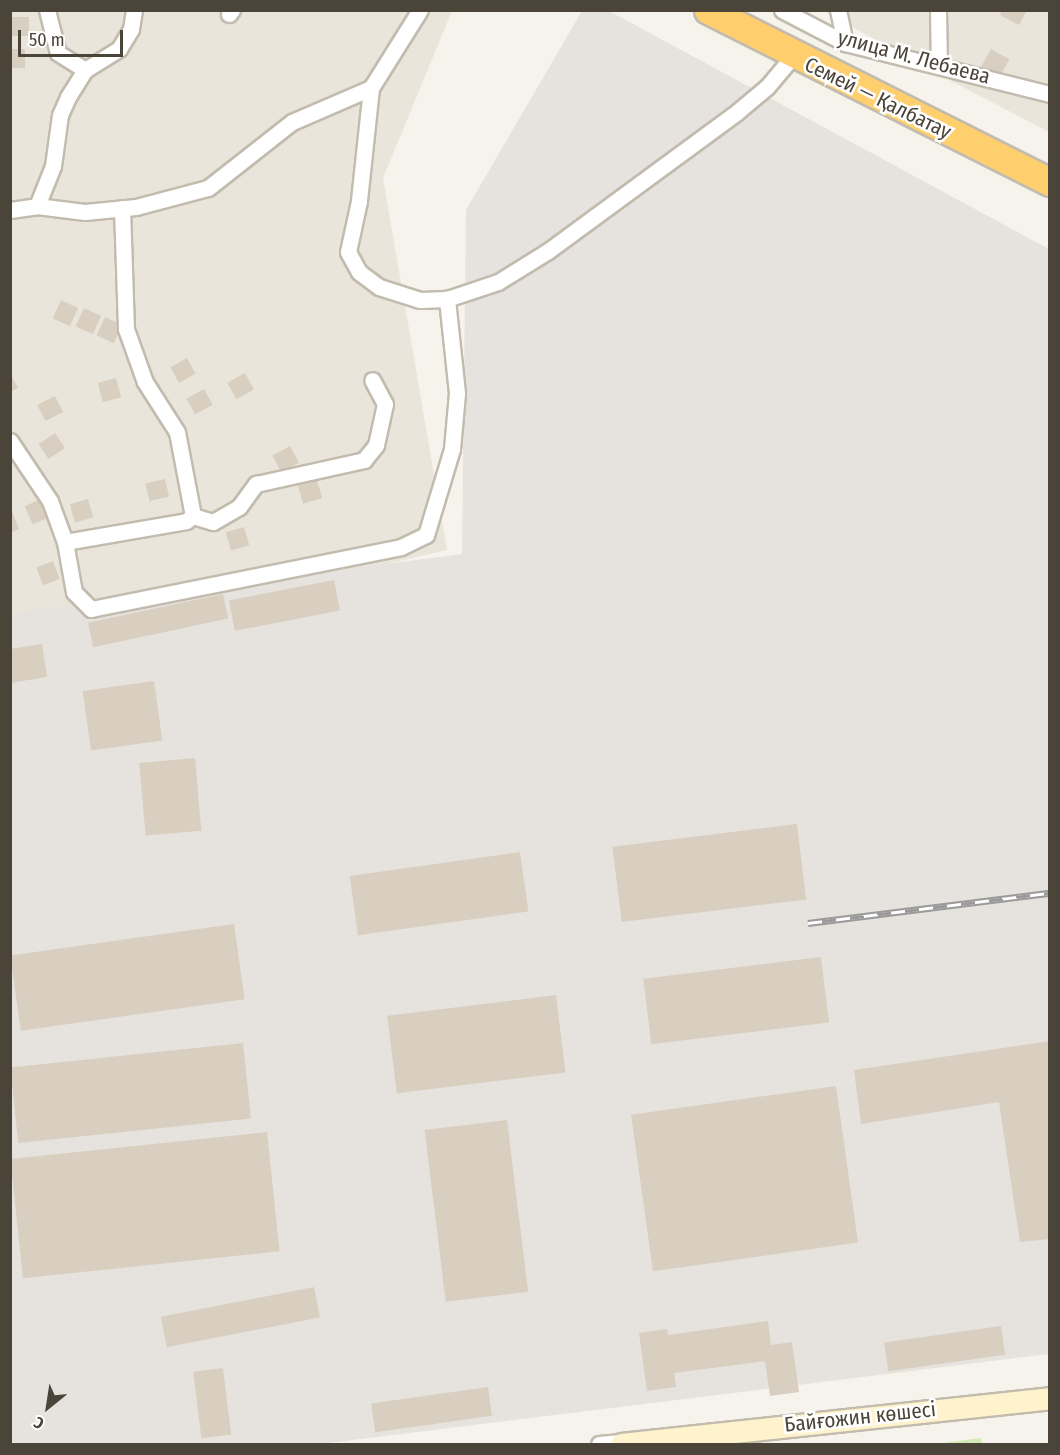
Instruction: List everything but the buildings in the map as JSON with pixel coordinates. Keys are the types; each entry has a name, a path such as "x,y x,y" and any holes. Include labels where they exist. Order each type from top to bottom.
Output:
{"highway":[{"name":"Семей — Қалбатау","path":"708,10 793,56 1050,182"}],"main road":[{"name":"Байғожин көшесі","path":"621,1443 676,1440 1050,1398"}],"street":[{"path":"47,10 58,53 85,70"},
{"path":"37,206 53,166 60,115 85,70 119,48 131,29 134,10"},
{"path":"420,10 371,88 359,201 348,252 358,272 380,287 420,300 447,299 498,282 548,251 737,112 767,87 793,56"},
{"name":"улица М. Лебаева","path":"782,10 846,43 1050,94"},
{"path":"838,10 846,43"},
{"path":"938,10 939,66"},
{"path":"10,210 37,206 85,212 122,208 208,188 292,122 371,88"},
{"path":"122,208 126,329 145,382 177,432 193,516"},
{"path":"10,441 50,501 65,542 74,592 91,609 401,547 426,535 453,438 457,393 447,299"},
{"path":"193,516 213,522 239,507 256,483 364,460 376,444 385,404 372,380"},
{"path":"65,542 186,521 193,516"},
{"name":"Байғожин көшесі","path":"599,1444 621,1443"}],"shaded area":[{"path":"10,11 452,11 383,178 447,550 11,651"},
{"path":"582,11 609,11 1049,249 1049,1354 320,1444 11,1444 10,613 462,554 466,210"},
{"path":"823,11 1049,11 1049,132 951,81"}],"green space":[{"path":"981,1438 982,1444 935,1444"}],"railway":[{"path":"808,923 1050,893"}]}
